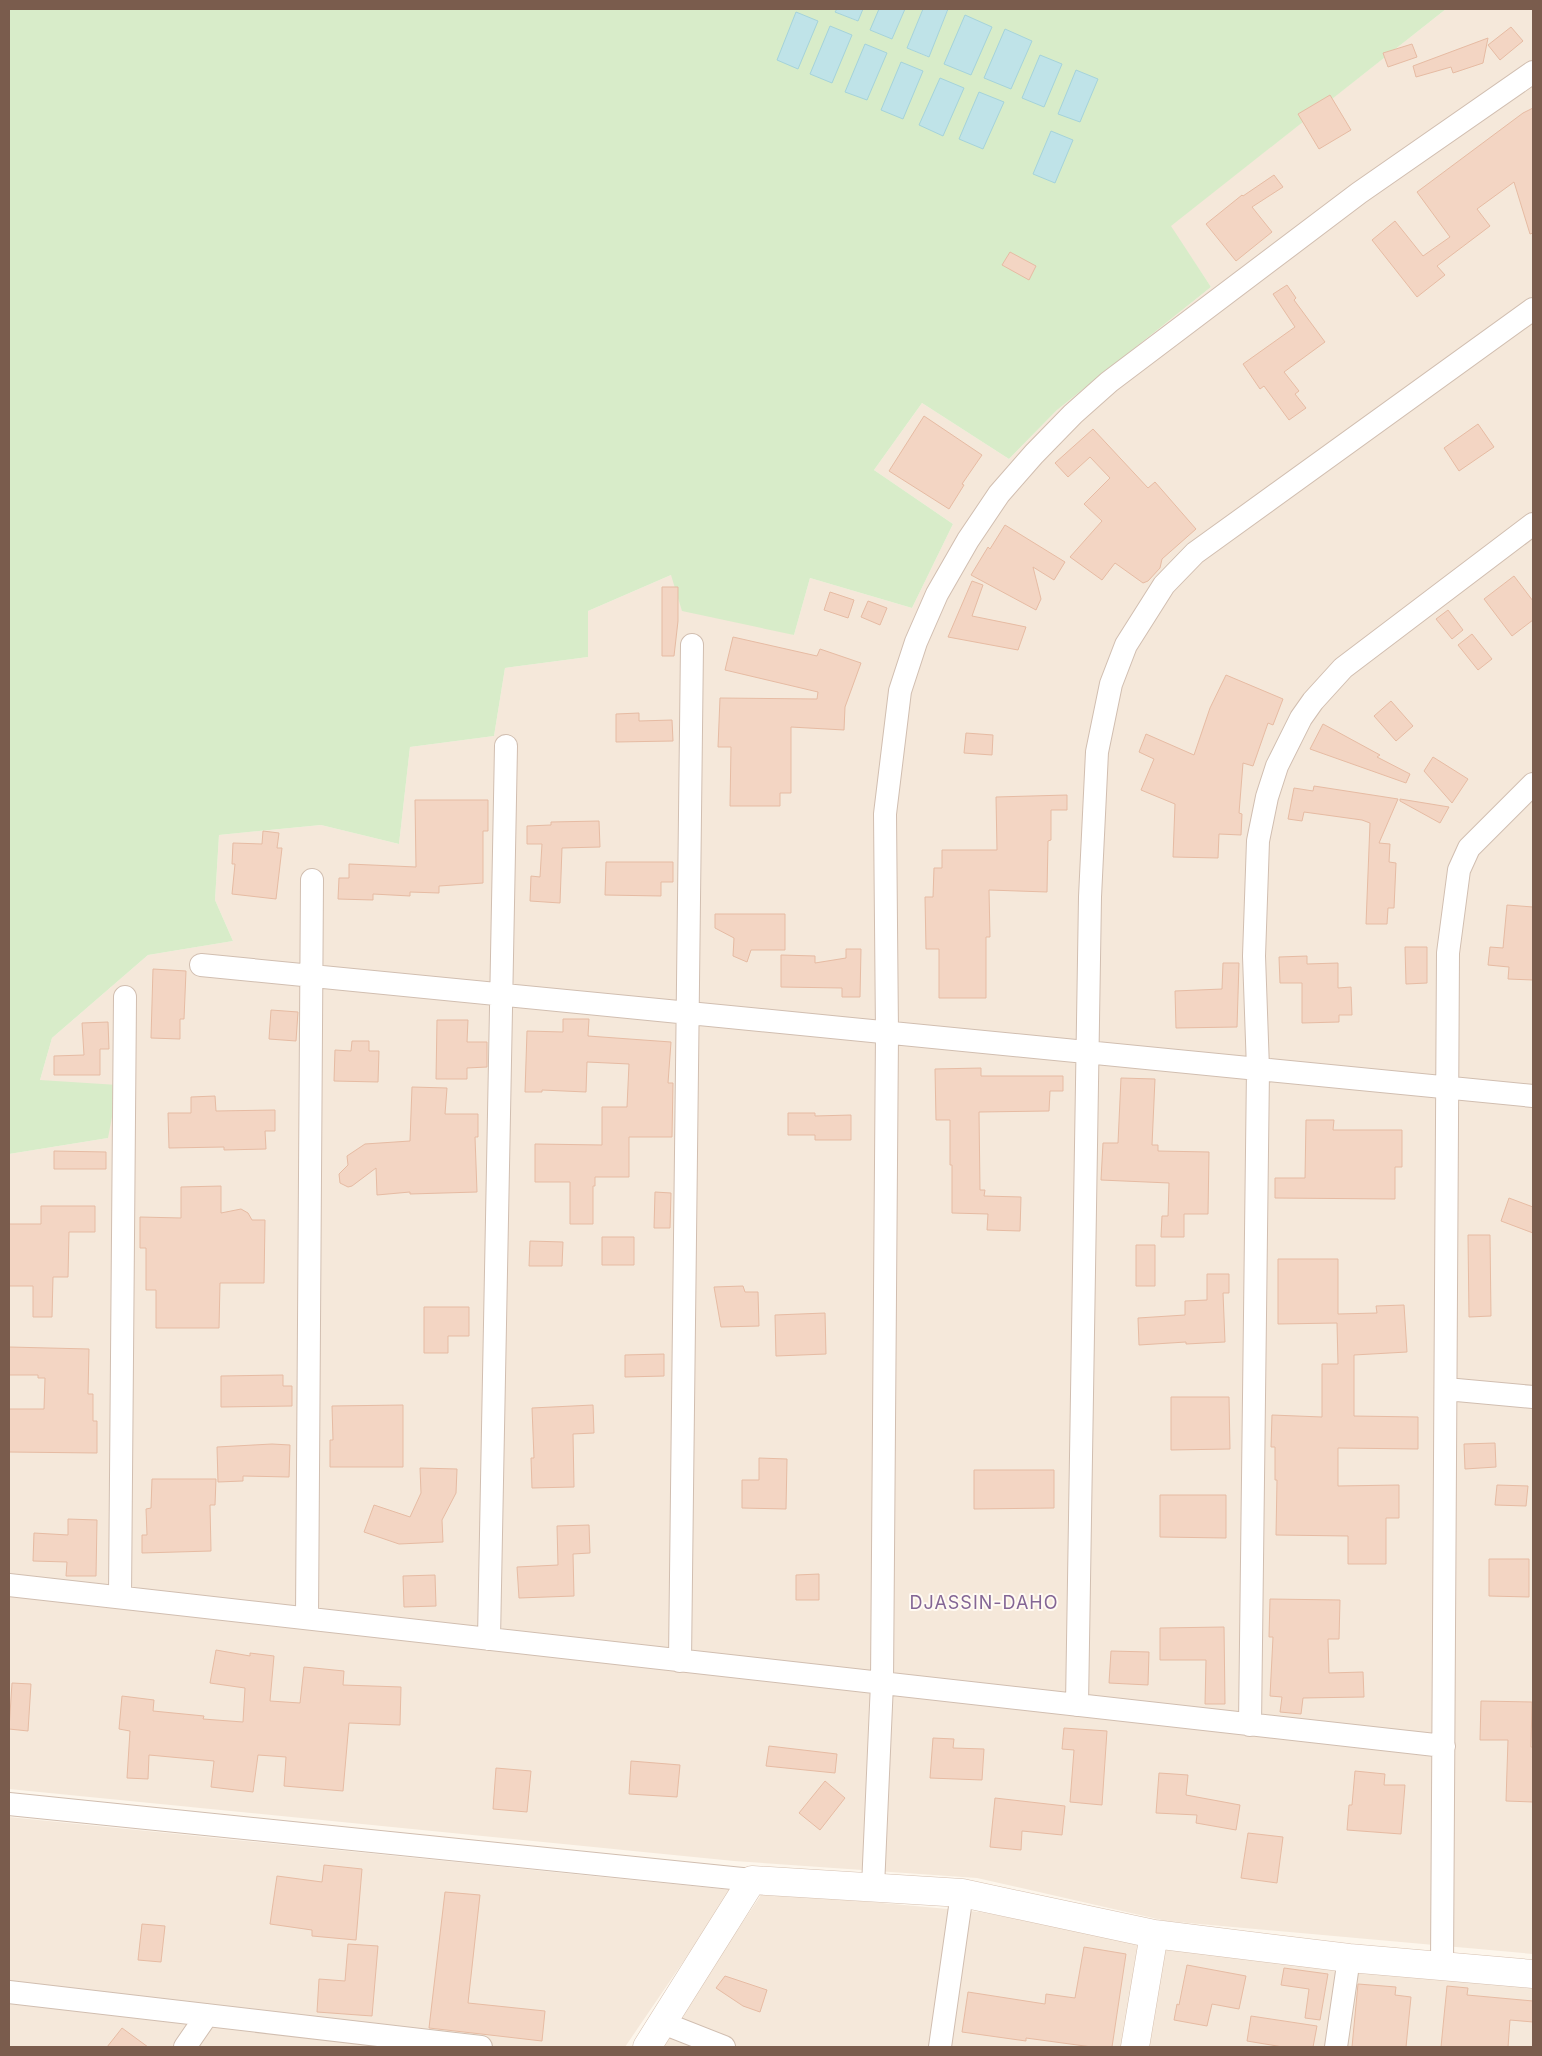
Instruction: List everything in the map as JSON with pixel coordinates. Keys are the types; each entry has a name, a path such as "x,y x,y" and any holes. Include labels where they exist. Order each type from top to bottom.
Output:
{"street":[{"path":"873,1886 882,1683 887,1033 885,814 900,692 916,642 937,594 999,494 1073,414 1109,382 1359,192 1533,72"},
{"path":"1077,1706 1090,896 1097,752 1110,684 1126,645 1142,618 1164,585 1195,553 1533,309"},
{"path":"1250,1725 1258,1069 1254,956 1258,841 1272,781 1291,736 1313,701 1343,668 1533,524"},
{"path":"680,1661 692,645"},
{"path":"489,1639 506,746"},
{"path":"1442,1967 1449,1088 1448,953 1459,870 1469,848 1533,784"},
{"path":"307,1618 312,880"},
{"path":"201,964 310,977 1533,1096"},
{"path":"120,1597 125,997"},
{"path":"1446,1389 1533,1397"},
{"path":"9,1585 1444,1746"},
{"path":"9,1804 752,1880 962,1893 1154,1934 1349,1958 1533,1974"},
{"path":"647,2047 752,1880"},
{"path":"940,2047 962,1893"},
{"path":"1135,2047 1154,1934"},
{"path":"1336,2047 1349,1958"},
{"path":"9,1992 208,2015 403,2043 481,2047"},
{"path":"186,2047 208,2015"},
{"path":"663,2024 724,2047"}],"shaded area":[{"path":"1446,9 1533,9 1533,1954 1166,1921 977,1878 734,1861 9,1789 9,1154 108,1138 40,1080 52,1038 148,955 233,941 215,900 219,835 321,825 399,844 410,747 494,736 505,668 588,657 588,611 671,575 794,635 810,578 912,608 953,524 874,470 922,403 1009,459 1057,410 1211,287 1170,226"},
{"path":"9,1817 732,1890 625,2047 9,2047"},
{"path":"763,1892 980,1912 1165,1947 1533,1981 1533,2047 659,2047"}],"green space":[{"path":"9,9 837,9 836,12 857,21 863,9 879,9 871,30 892,39 905,9 923,9 907,48 928,57 947,9 1446,9 1171,226 1211,287 1057,410 1009,459 922,403 874,470 953,524 912,608 810,578 794,635 682,611 671,575 588,611 588,657 505,668 494,736 410,747 399,844 321,825 219,835 215,900 233,941 148,955 52,1038 40,1080 118,1085 108,1138 9,1154"}],"water":[{"path":"837,9 863,9 858,21 835,12"},
{"path":"879,9 905,9 892,39 870,30"},
{"path":"923,9 948,9 929,57 907,48"},
{"path":"796,12 818,21 798,69 777,60"},
{"path":"965,15 992,27 971,75 944,64"},
{"path":"830,26 852,35 832,83 810,74"},
{"path":"1005,29 1032,41 1011,89 984,78"},
{"path":"865,44 887,53 867,100 845,92"},
{"path":"1040,55 1062,64 1044,107 1022,98"},
{"path":"901,62 923,71 903,119 881,110"},
{"path":"1076,70 1098,79 1080,122 1058,114"},
{"path":"940,78 964,88 943,136 919,125"},
{"path":"979,92 1004,102 983,149 959,139"},
{"path":"1051,131 1073,140 1055,183 1033,174"}],"building":[{"path":"1511,27 1523,41 1500,60 1488,45"},
{"path":"1488,38 1483,63 1453,73 1451,67 1416,77 1413,66"},
{"path":"1412,44 1417,57 1388,67 1383,53"},
{"path":"1330,95 1351,130 1319,149 1298,114"},
{"path":"1533,108 1533,233 1530,234 1514,182 1477,209 1490,226 1437,266 1445,275 1417,297 1372,240 1395,221 1423,256 1450,237 1417,192 1523,113"},
{"path":"1274,175 1283,187 1252,207 1272,232 1236,261 1206,224 1242,195"},
{"path":"1010,252 1036,266 1029,280 1002,265"},
{"path":"1287,285 1296,298 1294,300 1325,342 1284,372 1299,391 1295,394 1306,408 1289,420 1264,386 1260,389 1243,364 1295,327 1273,294"},
{"path":"924,416 982,455 962,484 964,485 949,509 889,471"},
{"path":"1478,424 1494,447 1459,471 1444,448"},
{"path":"1093,429 1148,488 1155,482 1196,529 1162,559 1160,568 1148,581 1143,583 1115,563 1102,580 1070,557 1102,521 1084,504 1110,478 1090,457 1068,477 1055,463"},
{"path":"1005,525 1065,562 1054,580 1033,567 1041,599 1036,610 971,575 988,547 990,549"},
{"path":"1514,576 1533,601 1533,620 1512,636 1484,599"},
{"path":"972,581 983,585 972,616 1026,627 1018,650 948,637"},
{"path":"662,587 678,587 678,621 674,656 662,656"},
{"path":"830,592 854,600 848,618 824,610"},
{"path":"868,601 887,608 880,625 861,617"},
{"path":"1448,610 1463,630 1452,639 1436,619"},
{"path":"1472,634 1492,659 1478,670 1458,645"},
{"path":"733,637 817,656 820,649 861,663 845,707 844,730 791,727 791,793 780,793 780,806 730,806 731,747 718,747 720,698 817,699 818,692 725,670"},
{"path":"1226,675 1283,699 1273,725 1268,723 1253,766 1243,763 1239,813 1242,814 1241,835 1219,834 1218,858 1173,857 1175,804 1141,790 1154,759 1139,752 1146,734 1194,755 1210,708"},
{"path":"1391,701 1413,726 1396,741 1374,716"},
{"path":"639,713 639,721 672,720 673,741 616,742 616,714"},
{"path":"1323,724 1380,755 1377,757 1410,774 1406,783 1310,749"},
{"path":"966,733 993,735 992,755 964,753"},
{"path":"1433,757 1468,779 1452,803 1424,771"},
{"path":"1314,786 1398,799 1379,843 1390,844 1389,862 1396,863 1394,908 1388,908 1387,924 1366,924 1370,823 1362,820 1304,812 1302,821 1288,819 1294,788 1313,791"},
{"path":"1067,795 1067,810 1051,810 1047,892 989,890 990,937 986,937 986,998 939,998 939,949 926,949 925,897 933,897 934,868 942,868 942,850 997,850 996,797"},
{"path":"1400,799 1449,807 1440,823 1400,801"},
{"path":"415,800 488,800 488,831 483,831 483,883 439,886 439,893 410,892 410,896 373,894 373,900 338,899 339,878 349,878 349,864 416,867"},
{"path":"599,821 600,847 562,848 560,903 530,901 531,876 540,877 542,844 527,844 527,826 551,825 551,822"},
{"path":"263,831 279,833 277,848 282,848 276,899 232,894 235,864 232,864 233,843 262,844"},
{"path":"606,862 673,862 673,882 661,882 661,896 605,895"},
{"path":"1507,905 1533,907 1533,980 1508,979 1509,967 1488,965 1490,947 1503,948"},
{"path":"715,914 785,914 785,950 751,950 747,962 733,956 734,938 715,928"},
{"path":"1405,947 1427,947 1427,983 1406,984"},
{"path":"846,949 861,949 860,997 842,997 842,988 781,987 781,955 815,956 815,963 846,958"},
{"path":"1307,956 1307,964 1338,963 1338,988 1351,987 1352,1015 1339,1015 1339,1022 1302,1023 1302,983 1280,983 1279,957"},
{"path":"1223,963 1239,963 1237,1027 1176,1028 1175,991 1222,989"},
{"path":"153,969 186,971 184,1019 180,1019 180,1039 151,1038"},
{"path":"271,1010 298,1012 296,1041 269,1039"},
{"path":"563,1019 589,1019 588,1036 671,1042 668,1083 673,1083 672,1137 629,1137 629,1177 595,1177 595,1186 593,1186 593,1224 570,1224 570,1182 535,1182 535,1144 602,1145 602,1107 627,1107 629,1064 587,1062 586,1092 542,1090 542,1092 525,1092 527,1031 563,1032"},
{"path":"437,1020 468,1020 467,1042 487,1042 487,1067 467,1068 467,1079 436,1079"},
{"path":"108,1022 109,1049 100,1049 100,1075 54,1075 54,1056 84,1055 82,1023"},
{"path":"352,1041 369,1041 369,1051 379,1051 378,1082 334,1081 335,1050 351,1051"},
{"path":"981,1068 981,1076 1063,1076 1063,1091 1050,1091 1049,1111 979,1112 980,1190 985,1190 984,1196 1021,1197 1020,1231 987,1230 988,1214 952,1213 950,1120 936,1120 935,1069"},
{"path":"1121,1078 1155,1079 1152,1145 1158,1145 1158,1151 1209,1152 1208,1214 1184,1214 1184,1237 1161,1237 1162,1216 1168,1216 1169,1183 1101,1180 1103,1143 1118,1143"},
{"path":"412,1087 447,1088 445,1114 478,1114 478,1137 475,1137 477,1192 410,1194 410,1192 377,1195 376,1168 352,1186 348,1187 340,1183 339,1174 348,1165 347,1156 365,1144 410,1141"},
{"path":"215,1096 216,1111 275,1110 275,1131 265,1131 266,1149 224,1150 224,1147 169,1148 168,1113 191,1113 191,1097"},
{"path":"788,1113 815,1113 815,1116 851,1115 851,1140 815,1140 815,1135 788,1135"},
{"path":"1306,1120 1334,1120 1333,1130 1402,1130 1402,1167 1395,1167 1395,1199 1275,1198 1275,1178 1305,1178"},
{"path":"54,1151 106,1152 106,1169 54,1169"},
{"path":"221,1186 221,1213 241,1209 248,1213 252,1220 265,1220 264,1283 220,1283 219,1328 156,1328 156,1290 146,1290 146,1248 140,1248 140,1217 181,1218 181,1187"},
{"path":"655,1192 671,1193 670,1228 654,1228"},
{"path":"1509,1198 1533,1207 1533,1233 1501,1221"},
{"path":"41,1206 95,1206 95,1232 69,1232 68,1277 53,1277 52,1317 33,1317 33,1286 9,1286 9,1224 41,1224"},
{"path":"1468,1235 1490,1235 1491,1316 1469,1317"},
{"path":"602,1237 634,1237 634,1265 602,1265"},
{"path":"530,1241 563,1242 562,1266 529,1266"},
{"path":"1136,1245 1155,1245 1155,1286 1136,1286"},
{"path":"1278,1259 1338,1259 1338,1314 1377,1313 1376,1306 1404,1305 1407,1352 1354,1355 1354,1416 1418,1417 1418,1449 1338,1448 1338,1486 1399,1485 1399,1518 1386,1518 1386,1564 1348,1564 1348,1536 1276,1535 1277,1480 1275,1480 1275,1447 1271,1447 1272,1415 1322,1417 1322,1364 1338,1364 1337,1323 1278,1324"},
{"path":"1207,1274 1229,1274 1229,1293 1223,1293 1225,1342 1139,1345 1138,1318 1185,1315 1185,1301 1207,1300"},
{"path":"743,1286 745,1292 758,1292 759,1326 721,1327 714,1287"},
{"path":"424,1307 469,1307 469,1336 448,1336 448,1353 424,1353"},
{"path":"825,1313 826,1354 776,1356 775,1315"},
{"path":"9,1347 89,1349 88,1394 93,1394 93,1421 97,1421 97,1453 9,1452 9,1409 44,1409 45,1378 38,1378 38,1375 9,1375"},
{"path":"664,1354 664,1376 625,1377 625,1355"},
{"path":"283,1375 283,1386 292,1386 292,1406 221,1407 221,1376"},
{"path":"1171,1397 1229,1397 1230,1449 1171,1450"},
{"path":"403,1405 403,1467 330,1467 330,1440 333,1440 332,1406"},
{"path":"593,1405 594,1433 573,1434 574,1487 532,1488 531,1458 534,1458 532,1408"},
{"path":"1495,1443 1496,1467 1465,1469 1464,1444"},
{"path":"290,1445 289,1477 243,1476 243,1481 218,1482 217,1447"},
{"path":"759,1458 787,1459 786,1509 742,1508 742,1480 759,1480"},
{"path":"420,1468 457,1469 456,1493 442,1520 443,1542 399,1544 364,1532 374,1505 410,1517 421,1493"},
{"path":"974,1470 1054,1470 1054,1508 974,1509"},
{"path":"152,1479 216,1479 215,1505 210,1505 211,1551 142,1553 142,1535 147,1535 146,1509 151,1508"},
{"path":"1497,1485 1528,1486 1526,1506 1495,1505"},
{"path":"1160,1495 1226,1495 1226,1538 1160,1537"},
{"path":"68,1519 97,1520 96,1576 66,1576 67,1562 33,1561 34,1533 68,1535"},
{"path":"589,1525 590,1553 573,1554 574,1596 519,1598 517,1567 558,1565 557,1526"},
{"path":"1489,1559 1529,1559 1529,1597 1489,1596"},
{"path":"819,1574 819,1600 796,1600 796,1575"},
{"path":"435,1575 436,1606 404,1607 403,1576"},
{"path":"1270,1599 1340,1600 1339,1639 1328,1639 1329,1673 1363,1672 1364,1697 1303,1698 1301,1714 1280,1712 1282,1697 1270,1696 1273,1637 1269,1637"},
{"path":"1224,1627 1225,1704 1205,1704 1206,1660 1160,1660 1160,1628"},
{"path":"216,1650 250,1656 250,1653 274,1656 270,1701 300,1703 304,1667 344,1671 343,1685 401,1687 400,1725 349,1723 343,1791 284,1786 286,1757 258,1755 253,1792 211,1787 214,1761 149,1755 148,1779 127,1778 130,1731 119,1729 122,1696 154,1700 153,1711 204,1716 203,1719 243,1722 245,1688 210,1683"},
{"path":"1111,1651 1149,1652 1148,1685 1109,1683"},
{"path":"12,1683 31,1684 28,1731 9,1729"},
{"path":"1481,1701 1532,1702 1533,1802 1506,1801 1508,1740 1480,1740"},
{"path":"1064,1728 1107,1731 1102,1805 1070,1802 1074,1750 1062,1749"},
{"path":"933,1738 954,1739 953,1748 984,1749 982,1780 930,1778"},
{"path":"769,1746 837,1754 835,1773 766,1766"},
{"path":"631,1761 680,1765 677,1797 629,1794"},
{"path":"496,1768 531,1771 527,1812 493,1809"},
{"path":"1355,1771 1385,1774 1384,1785 1405,1785 1401,1834 1347,1830 1349,1805 1352,1805"},
{"path":"1159,1773 1188,1775 1186,1795 1240,1805 1236,1830 1196,1823 1197,1815 1156,1813"},
{"path":"825,1781 845,1798 820,1830 799,1813"},
{"path":"995,1798 1065,1806 1062,1835 1022,1831 1021,1850 990,1847"},
{"path":"1248,1833 1283,1837 1277,1883 1241,1878"},
{"path":"324,1865 362,1869 356,1940 312,1936 312,1930 270,1924 277,1876 322,1882"},
{"path":"445,1892 480,1895 468,2003 545,2011 542,2041 429,2028"},
{"path":"142,1924 165,1926 161,1962 138,1960"},
{"path":"348,1944 378,1946 372,2016 317,2012 319,1979 345,1981"},
{"path":"1084,1947 1126,1954 1112,2047 1092,2047 1026,2038 1026,2041 962,2032 968,1992 1045,2004 1046,1994 1075,1998"},
{"path":"1187,1965 1246,1976 1239,2009 1212,2004 1207,2026 1174,2020"},
{"path":"1284,1968 1328,1974 1320,2020 1305,2018 1309,1989 1281,1985"},
{"path":"725,1976 767,1990 760,2012 743,2006 716,1988"},
{"path":"1358,1984 1396,1987 1395,1995 1411,1997 1406,2047 1352,2047"},
{"path":"1447,1986 1468,1988 1467,1995 1533,2001 1533,2022 1510,2020 1508,2047 1441,2047"},
{"path":"1251,2016 1317,2026 1313,2047 1283,2047 1247,2041"},
{"path":"122,2028 148,2047 107,2047"}],"district":[{"name":"DJASSIN-DAHO","path":"984,1602"}]}
